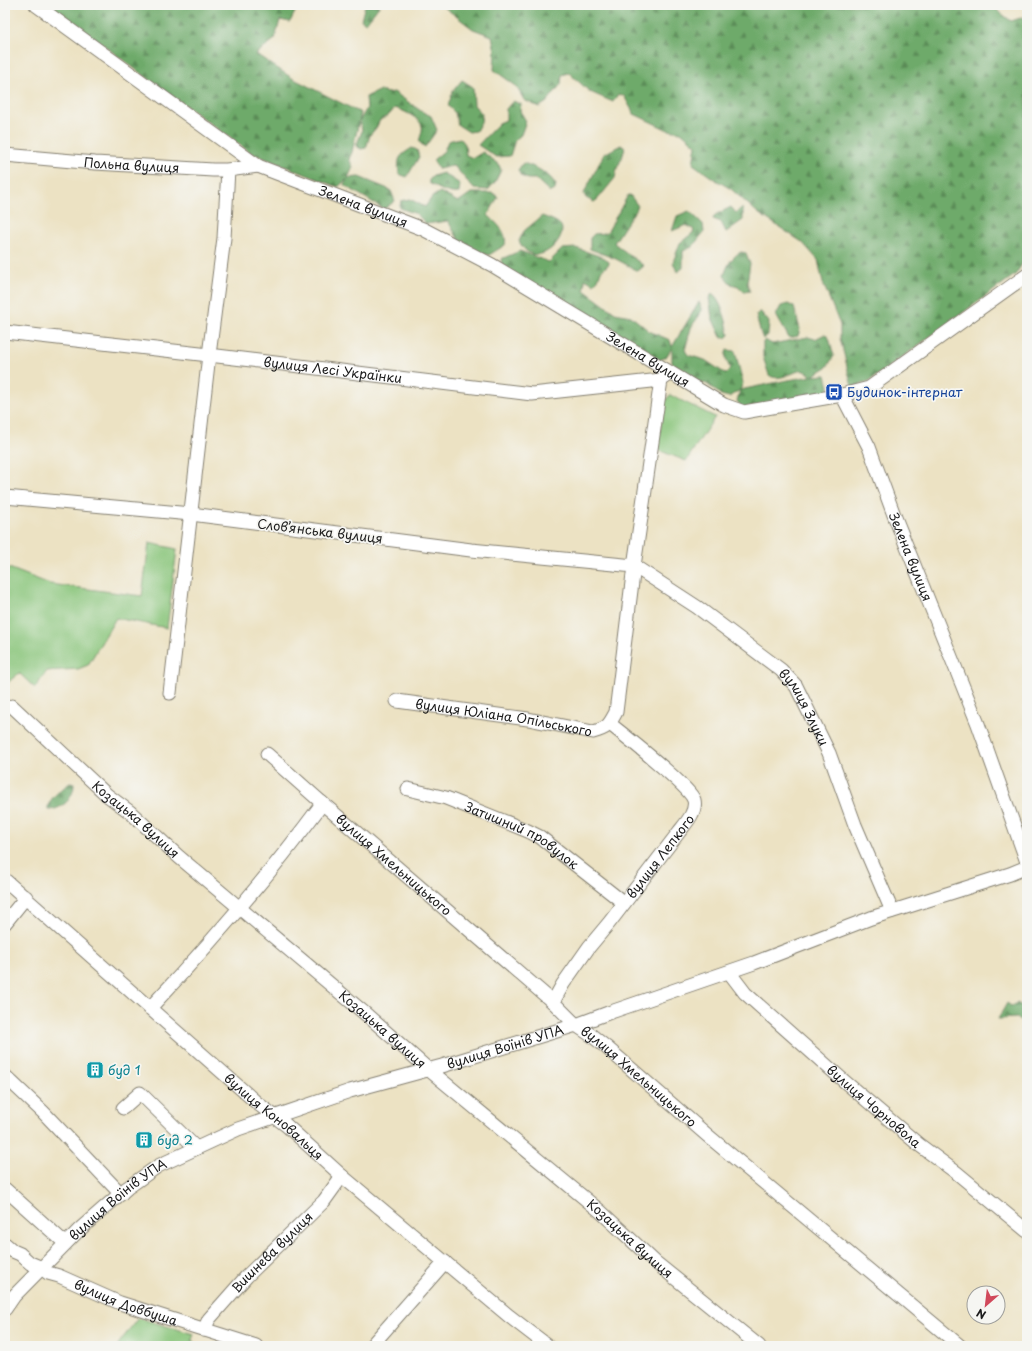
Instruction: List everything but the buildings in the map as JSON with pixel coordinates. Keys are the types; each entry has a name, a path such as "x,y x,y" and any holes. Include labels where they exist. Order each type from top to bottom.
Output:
{"street":[{"name":"Зелена вулиця","path":"36,5 258,166 423,229 492,265 666,377 724,405 744,412 842,396 869,447 897,522 978,724 1027,862"},
{"name":"Польна вулиця","path":"5,155 94,163 228,170 258,166"},
{"path":"170,693 224,238 228,170"},
{"path":"842,396 869,388 1027,275"},
{"name":"вулиця Лесі Українки","path":"5,332 532,394 666,377"},
{"path":"610,724 616,712 634,566 666,377"},
{"name":"Словʼянська вулиця","path":"5,497 191,514 464,549 634,566"},
{"name":"вулиця Злуки","path":"634,566 703,612 781,670 796,686 829,753 855,826 892,911"},
{"name":"вулиця Юліана Опільського","path":"397,701 528,719 593,732 604,729 610,724"},
{"name":"Козацька вулиця","path":"12,706 107,795 135,817 179,857 374,1021 428,1069 600,1211 655,1262 759,1346"},
{"name":"вулиця Лепкого","path":"553,1002 563,984 589,947 690,818 694,808 694,800 686,789 633,741 610,724"},
{"name":"вулиця Хмельницького","path":"267,754 553,1002 576,1026 591,1035 606,1047 707,1135 960,1346"},
{"name":"Затишний провулок","path":"408,789 446,798 540,837 624,903"},
{"path":"150,1008 293,844 319,808 321,802"},
{"name":"вулиця Воїнів УПА","path":"5,1308 14,1296 79,1230 121,1194 158,1166 238,1129 350,1091 450,1064 576,1026 608,1013 729,972 892,911 1010,874 1027,867"},
{"name":"вулиця Коновальця","path":"5,880 224,1074 286,1125 342,1176 509,1316 548,1346"},
{"path":"5,923 26,897"},
{"name":"вулиця Чорновола","path":"729,972 745,993 844,1081 918,1144 957,1173 1027,1231"},
{"path":"5,1076 43,1112 121,1194"},
{"path":"123,1108 140,1093 196,1148"},
{"name":"Вишнева вулиця","path":"204,1330 209,1319 247,1276 324,1201 342,1176"},
{"path":"5,1189 65,1244"},
{"name":"вулиця Довбуша","path":"5,1244 30,1263 42,1268 48,1273 59,1276 120,1303 256,1346"},
{"path":"371,1346 445,1262"}],"green space":[{"path":"50,5 296,5 297,8 290,22 280,20 275,39 256,54 292,78 361,113 349,159 353,167 348,178 359,177 386,188 391,191 395,201 384,209 344,185 347,179 338,187 251,153 151,81"},
{"path":"365,5 380,5 366,23 361,20"},
{"path":"439,5 997,5 997,10 1011,21 1027,16 1027,256 1016,274 868,382 852,387 840,338 840,325 823,283 818,260 802,242 758,213 731,189 693,164 696,145 681,132 668,130 634,114 624,96 618,94 613,102 590,92 569,73 562,75 561,84 547,102 539,107 524,100 516,86 494,70 495,51 492,36 473,29 444,7"},
{"path":"462,80 473,87 474,105 482,114 481,122 476,131 469,132 458,125 455,113 448,106 453,91"},
{"path":"380,90 387,93 394,92 421,111 431,116 437,130 425,147 419,142 422,129 421,123 410,115 395,108 388,116 380,120 370,135 366,148 361,149 356,146 362,131 360,120 367,108 366,97"},
{"path":"513,101 521,104 520,111 526,121 521,135 515,140 510,156 496,157 478,145 499,123 506,120 506,109"},
{"path":"460,138 465,144 466,155 473,158 483,152 499,165 501,170 495,182 488,190 474,189 455,167 452,166 439,169 433,160 444,151 448,141"},
{"path":"621,145 625,148 617,168 615,178 594,202 586,198 584,194 585,191 604,154"},
{"path":"412,148 417,150 419,157 407,177 399,174 398,164 404,153"},
{"path":"523,163 550,177 556,185 555,190 550,192 536,179 528,179 521,176 518,170"},
{"path":"443,173 460,184 459,193 448,192 429,183 429,180 433,176"},
{"path":"440,192 458,202 471,193 493,193 498,197 488,215 503,232 505,236 505,245 489,255 472,251 459,241 448,221 426,224 417,214 400,208 401,201 410,199 425,207 432,197"},
{"path":"628,195 630,195 638,206 614,243 644,266 638,271 616,259 590,249 590,238 594,234 606,233 608,231"},
{"path":"731,207 736,213 740,209 743,209 743,220 726,232 721,222 713,219 715,215"},
{"path":"689,211 703,224 704,232 692,247 683,251 683,268 677,272 673,262 680,243 694,232 693,229 686,225 672,231 677,216"},
{"path":"542,216 561,226 562,231 560,238 549,250 541,254 533,254 526,250 519,241 524,231"},
{"path":"576,248 605,258 609,262 609,264 601,271 598,280 594,284 585,279 584,290 615,313 631,316 649,331 670,340 672,347 699,302 701,310 691,328 685,350 688,355 705,360 726,374 730,368 726,357 727,350 735,351 743,383 740,390 729,397 721,395 707,384 696,381 672,363 672,348 666,357 658,361 502,265 501,259 520,251 549,262 562,249"},
{"path":"741,252 746,253 750,264 747,283 750,291 744,292 738,286 731,284 724,276 730,262"},
{"path":"712,294 716,297 724,313 729,335 726,338 721,337 712,318 709,298"},
{"path":"788,304 794,307 800,329 798,336 789,338 776,315 781,306"},
{"path":"760,311 769,322 768,335 763,339 756,315"},
{"path":"825,334 829,338 834,356 827,367 812,376 826,375 829,387 827,394 742,408 737,401 740,390 811,376 809,373 801,370 776,378 769,375 763,357 763,342 765,340 772,344 808,337 815,339"},
{"path":"670,395 715,417 686,461 658,450 664,402"},
{"path":"149,543 177,549 167,628 116,618 88,665 78,669 47,671 35,688 19,673 5,685 5,570 9,568 50,584 142,596"},
{"path":"70,783 74,784 72,794 66,802 58,808 48,810 48,806 52,798"},
{"path":"1007,1003 1011,1006 1017,1003 1022,1006 1027,1005 1027,1014 1023,1021 1017,1018 998,1019"},
{"path":"138,1318 194,1334 192,1340 197,1345 117,1346"}],"place":[{"name":"Будинок-інтернат","path":"834,392"},
{"name":"буд 1","path":"95,1070"},
{"name":"буд 2","path":"144,1140"}]}
